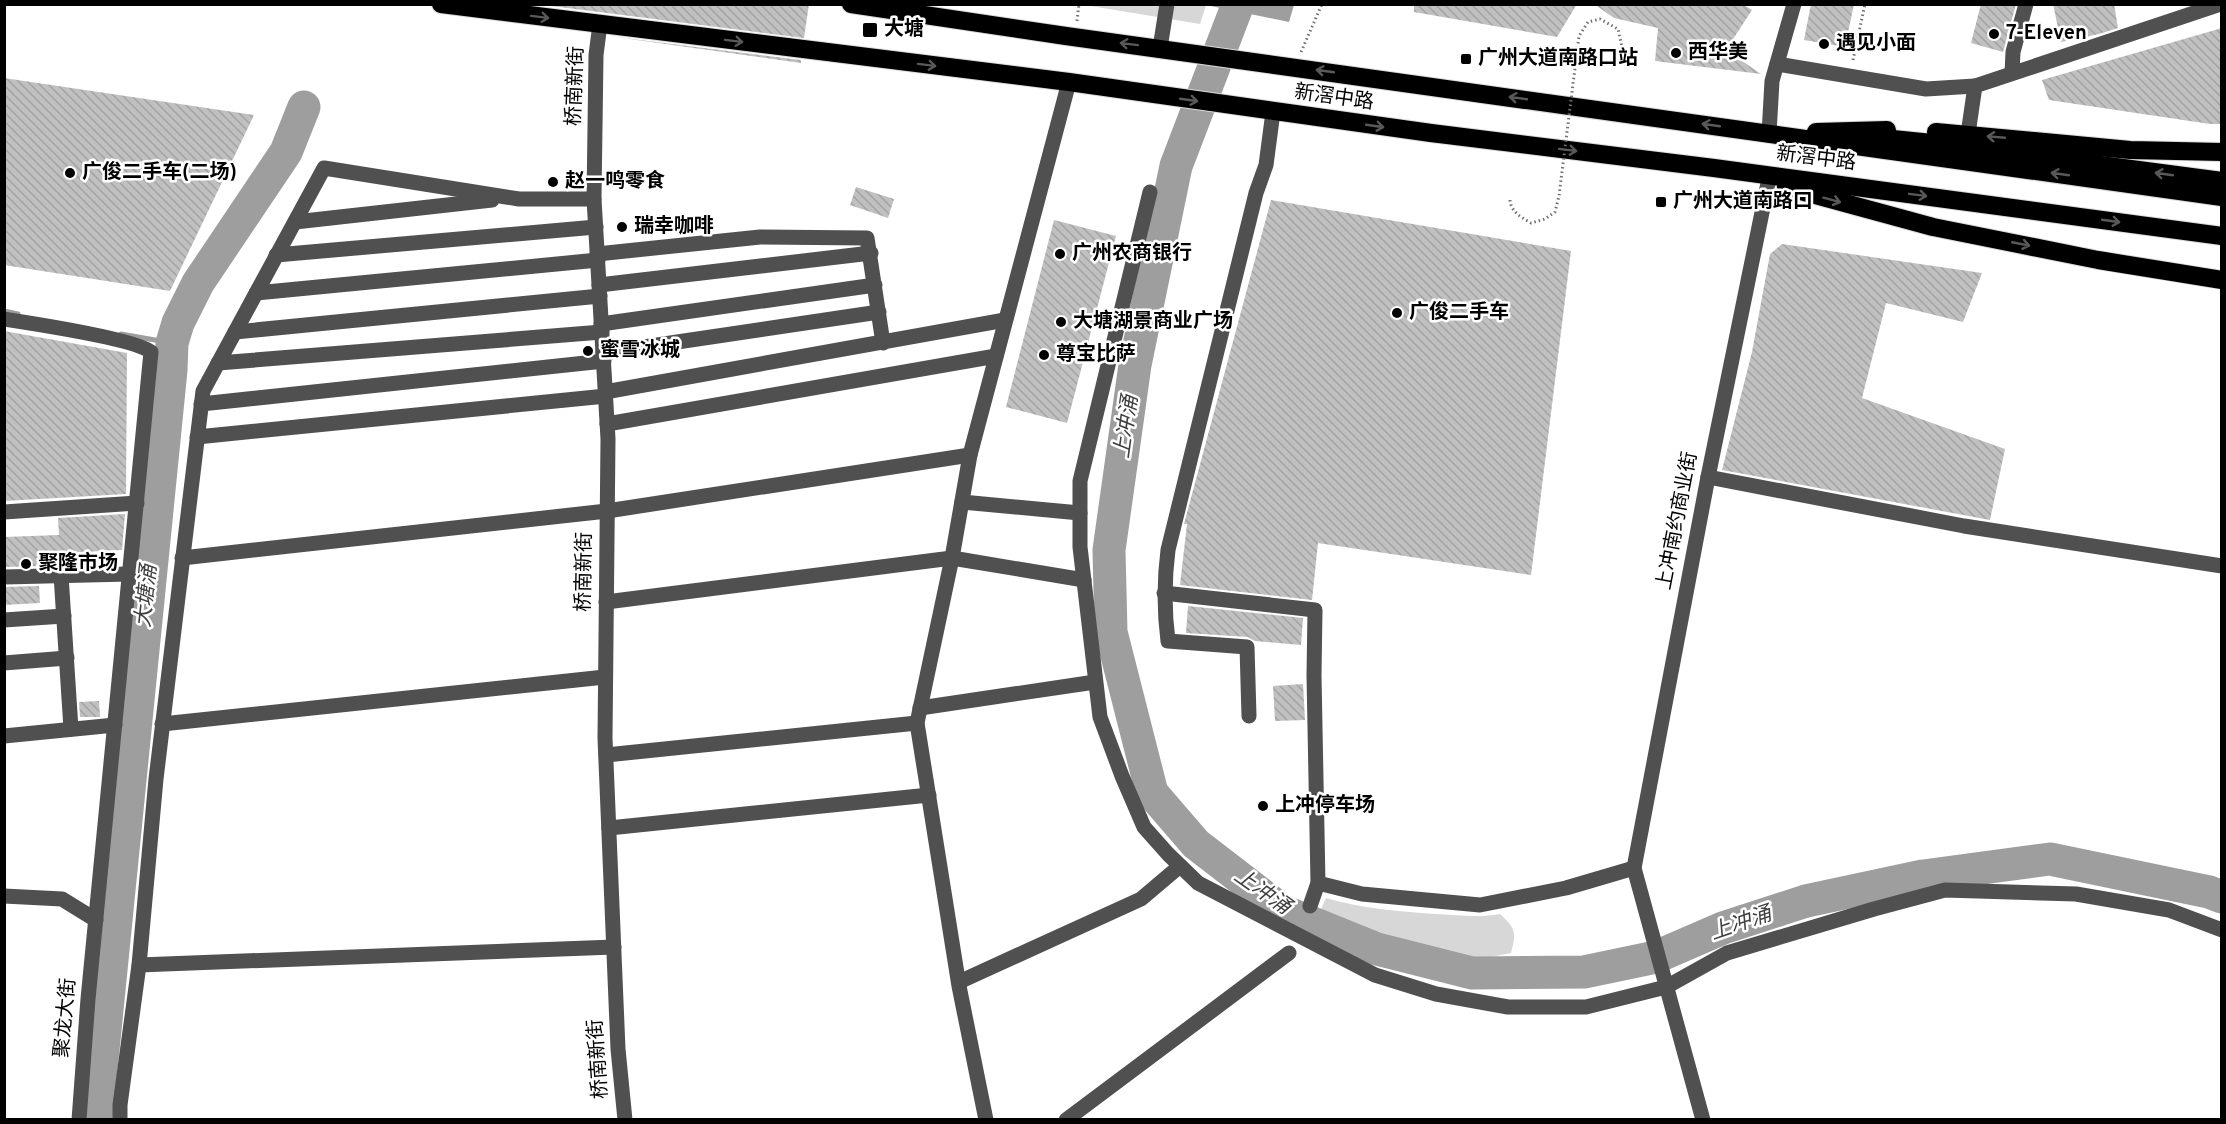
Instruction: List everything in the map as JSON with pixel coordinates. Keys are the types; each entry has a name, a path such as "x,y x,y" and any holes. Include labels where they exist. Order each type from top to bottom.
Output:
{"highway":[{"name":"新滘中路","path":"441,4 1069,82 1254,110 1714,168 2222,236"},
{"name":"新滘中路","path":"851,4 2222,197"},
{"path":"1769,134 1879,130 1968,134 2222,158"},
{"path":"1769,134 1872,137 1941,144 2222,182"},
{"path":"2130,150 2222,152"},
{"path":"1714,168 1933,227 2140,268 2222,280"}],"street":[{"path":"1160,48 1167,4"},
{"path":"1769,134 1772,81 1794,4"},
{"path":"2012,73 2013,52 2026,4"},
{"path":"1777,64 1926,88 1975,86 2220,4"},
{"name":"桥南新街","path":"600,24 596,55 594,199 607,424 606,756 618,1049 625,1119"},
{"path":"986,1119 959,982 929,795 919,715 952,558 970,455 1069,82"},
{"path":"1968,134 1975,86"},
{"path":"1249,716 1247,647 1168,641 1164,593 1168,550 1256,193 1266,165 1273,112"},
{"path":"120,1119 139,965 162,724 203,391 324,168 513,198"},
{"name":"上冲南约商业街","path":"1634,868 1708,477 1768,183"},
{"path":"1150,192 1080,482 1080,547 1100,717 1144,827 1198,883 1375,975 1436,994 1508,1007 1586,1006 1666,987 1727,953 1945,890 2076,894 2169,910 2222,930"},
{"path":"295,222 513,198 594,199"},
{"path":"276,255 596,227"},
{"path":"256,293 597,257 760,237 867,238 883,343"},
{"path":"235,332 599,290 871,253"},
{"path":"218,363 602,328 875,285"},
{"path":"201,404 603,357 879,312"},
{"name":"聚龙大街","path":"4,320 115,340 143,347 151,352 79,1119"},
{"path":"197,437 605,394 1005,320"},
{"path":"607,424 996,356"},
{"path":"183,558 607,511 970,455"},
{"path":"1708,477 1964,526 2222,566"},
{"path":"962,502 1080,513"},
{"path":"4,512 137,503"},
{"path":"606,602 952,558 1084,580"},
{"path":"4,577 130,574"},
{"path":"61,575 71,729"},
{"path":"1164,593 1315,610 1318,883 1310,906"},
{"path":"4,620 64,616"},
{"path":"4,663 66,658"},
{"path":"162,724 605,677"},
{"path":"606,756 919,715 1095,682"},
{"path":"4,735 115,725"},
{"path":"609,828 929,795"},
{"path":"959,982 1141,899 1180,866"},
{"path":"1318,883 1362,894 1480,904 1566,888 1634,868 1703,1119"},
{"path":"4,896 62,899 96,920"},
{"path":"139,965 614,947"},
{"path":"1066,1119 1289,953"}],"path":[{"path":"1076,22 1079,4"},
{"path":"1294,67 1322,4"},
{"path":"1850,76 1865,4"},
{"path":"1510,200 1517,215 1531,223 1545,219 1555,212 1580,36 1588,22 1600,19 1618,29 1622,47"}],"shaded area":[{"path":"1294,4 1289,22 1206,5"},
{"path":"1085,5 1206,5 1200,24"},
{"path":"1326,898 1367,907 1407,912 1468,916 1500,914 1512,927 1514,940 1511,953 1475,960 1367,936 1318,916"}],"building":[{"path":"536,4 809,4 804,38"},
{"path":"1414,4 1577,4 1557,37 1414,12"},
{"path":"1594,4 1742,4 1752,10 1726,50 1761,74 1655,61 1658,28 1614,18"},
{"path":"1811,4 1854,4 1845,47 1804,40"},
{"path":"1981,4 2016,4 2003,52 1971,43"},
{"path":"2053,4 2114,4 2118,28 2061,42"},
{"path":"2222,28 2222,124 2049,100 2042,80"},
{"path":"608,36 801,60 801,63"},
{"path":"4,78 254,115 170,291 4,265"},
{"path":"856,187 894,199 888,218 850,205"},
{"path":"1271,200 1571,251 1531,575 1318,543 1312,600 1180,585 1187,524 1184,524"},
{"name":"大塘湖景商业广场","path":"1054,220 1116,236 1067,423 1006,407"},
{"path":"1782,244 1982,273 1963,322 1886,303 1862,398 2005,449 1990,520 1722,470 1752,352 1770,254"},
{"path":"4,331 127,353 126,494 4,501"},
{"path":"125,514 122,550 42,554 43,560 38,560 38,566 4,567 4,537 59,535 58,518"},
{"path":"39,586 40,603 4,605 4,587"},
{"path":"1188,606 1303,618 1301,645 1255,641 1248,637 1186,633"},
{"path":"1303,684 1305,720 1275,721 1273,686"},
{"path":"99,701 100,717 80,717 79,702"}],"waterway":[{"name":"上冲涌","path":"1238,4 1176,166 1135,365 1109,550 1111,632 1152,793 1196,844 1283,911 1377,949 1472,973 1584,972 1656,957 1723,928 1806,901 1923,876 2050,859 2209,892 2222,897"},
{"name":"大塘涌","path":"96,1120 172,343 178,323 198,283 286,152 304,107"},
{"path":"4,311 18,314"},
{"path":"121,334 172,343"}],"place":[{"name":"大塘","path":"870,30"},
{"name":"7-Eleven","path":"1994,34"},
{"name":"遇见小面","path":"1824,44"},
{"name":"西华美","path":"1676,53"},
{"name":"广州大道南路口站","path":"1466,59"},
{"name":"广俊二手车(二场)","path":"70,173"},
{"name":"赵一鸣零食","path":"553,182"},
{"name":"广州大道南路口","path":"1661,202"},
{"name":"瑞幸咖啡","path":"622,227"},
{"name":"广州农商银行","path":"1060,254"},
{"name":"广俊二手车","path":"1397,313"},
{"name":"大塘湖景商业广场","path":"1061,322"},
{"name":"蜜雪冰城","path":"588,351"},
{"name":"尊宝比萨","path":"1044,355"},
{"name":"聚隆市场","path":"26,564"},
{"name":"上冲停车场","path":"1263,806"}]}
